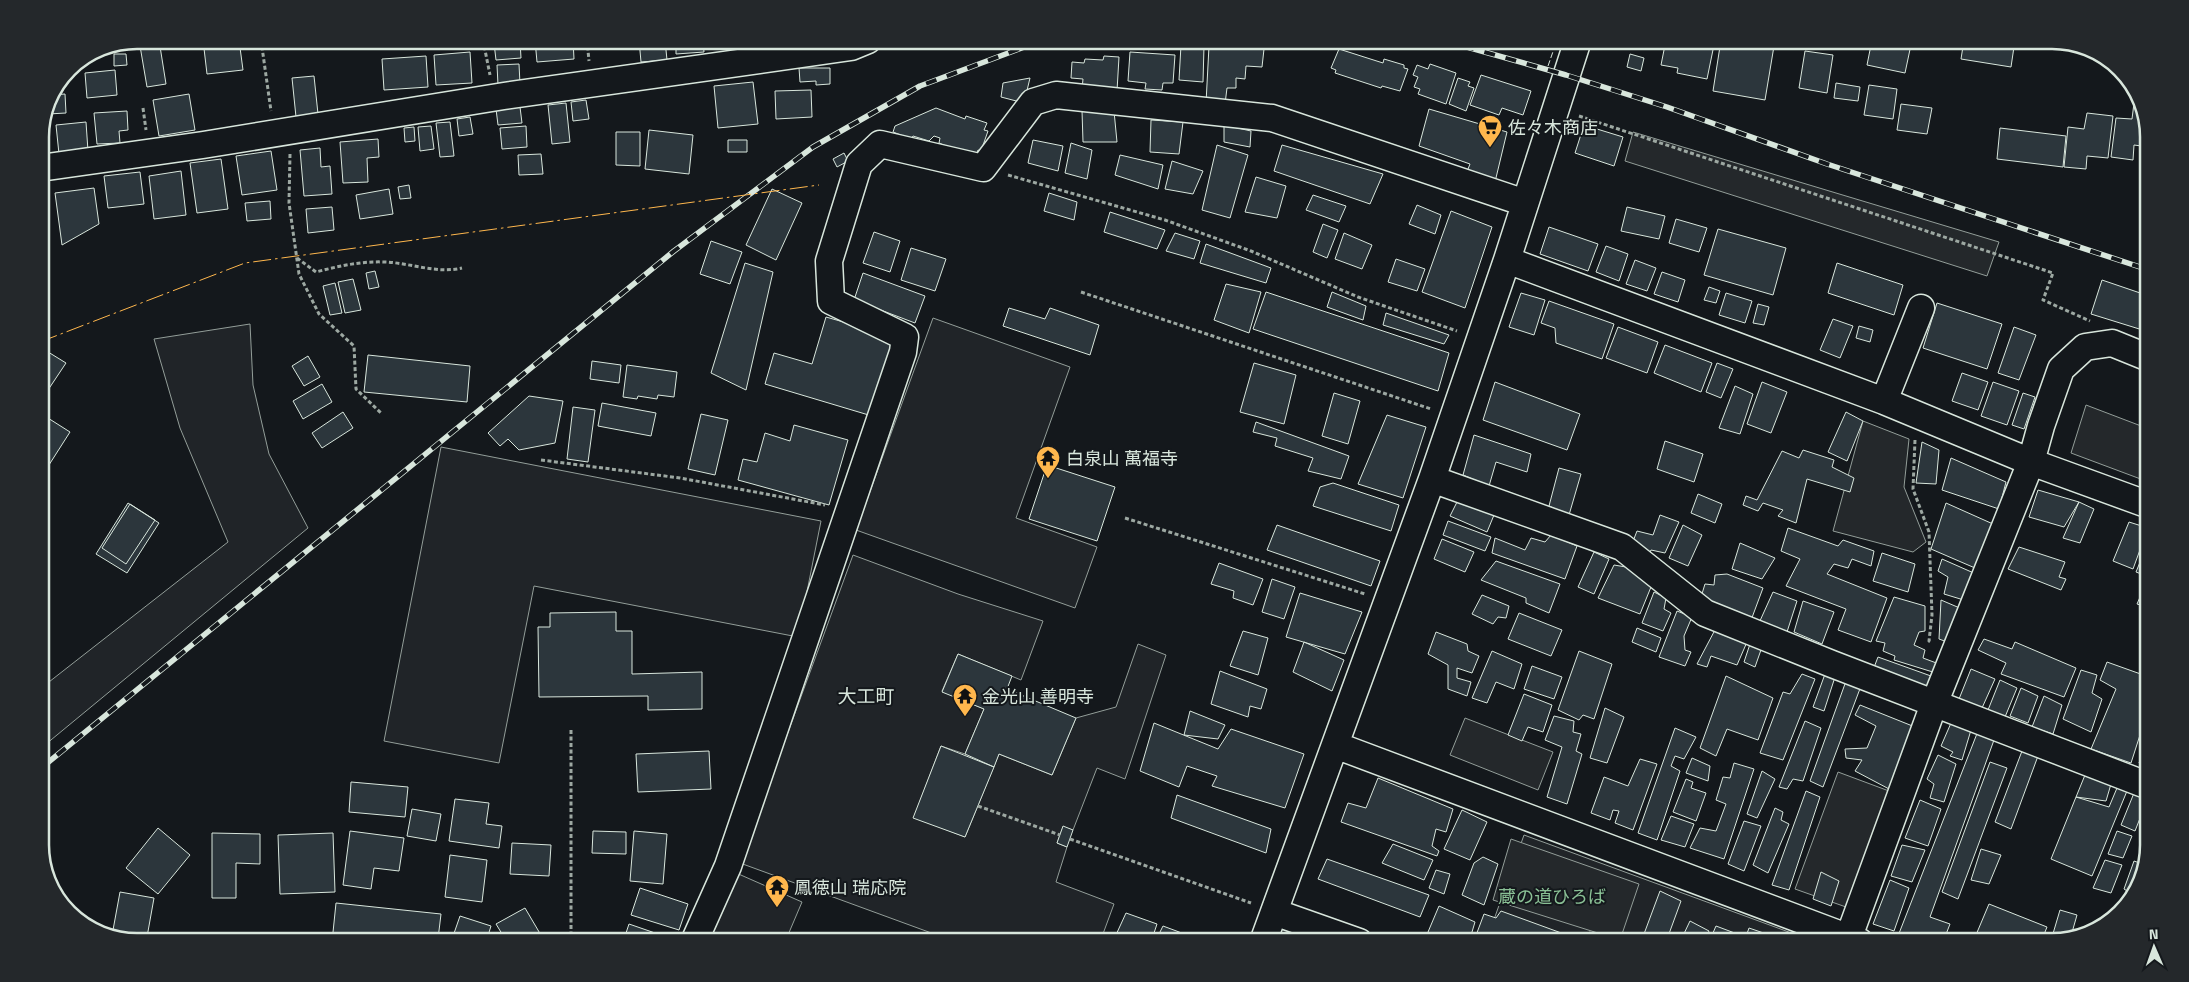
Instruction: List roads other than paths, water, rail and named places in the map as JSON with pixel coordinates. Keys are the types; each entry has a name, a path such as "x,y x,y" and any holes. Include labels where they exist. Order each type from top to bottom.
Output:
{"street":[{"path":"49,167 495,98 837,49"},
{"path":"1266,933 1432,479 1507,260 1575,49"},
{"path":"698,933 728,866 904,352 905,338 831,301 829,261 859,164 880,144 983,168 1033,102 1056,95 1272,118 1525,203"},
{"path":"1507,260 1884,400 2031,462 2140,502"},
{"path":"1884,400 1921,308"},
{"path":"1855,933 1934,704 2031,462 2041,426 2061,369 2085,347 2112,343 2140,354"},
{"path":"1432,479 1622,546 1705,613 1934,704 2140,783"},
{"path":"1335,745 1831,933"},
{"path":"1274,912 1334,933"}],"railway":[{"path":"49,762 674,251 813,147 920,86 1019,49"},
{"path":"1474,49 1566,75 1667,107 1827,164 2140,267"}],"place":[{"name":"佐々木商店","path":"1490,148"},
{"name":"白泉山 萬福寺","path":"1048,479"},
{"name":"金光山 善明寺","path":"965,717"},
{"name":"鳳徳山 瑞応院","path":"777,908"}],"district":[{"name":"大工町","path":"866,695"}],"park label":[{"name":"蔵の道ひろば","path":"1552,896"}]}
